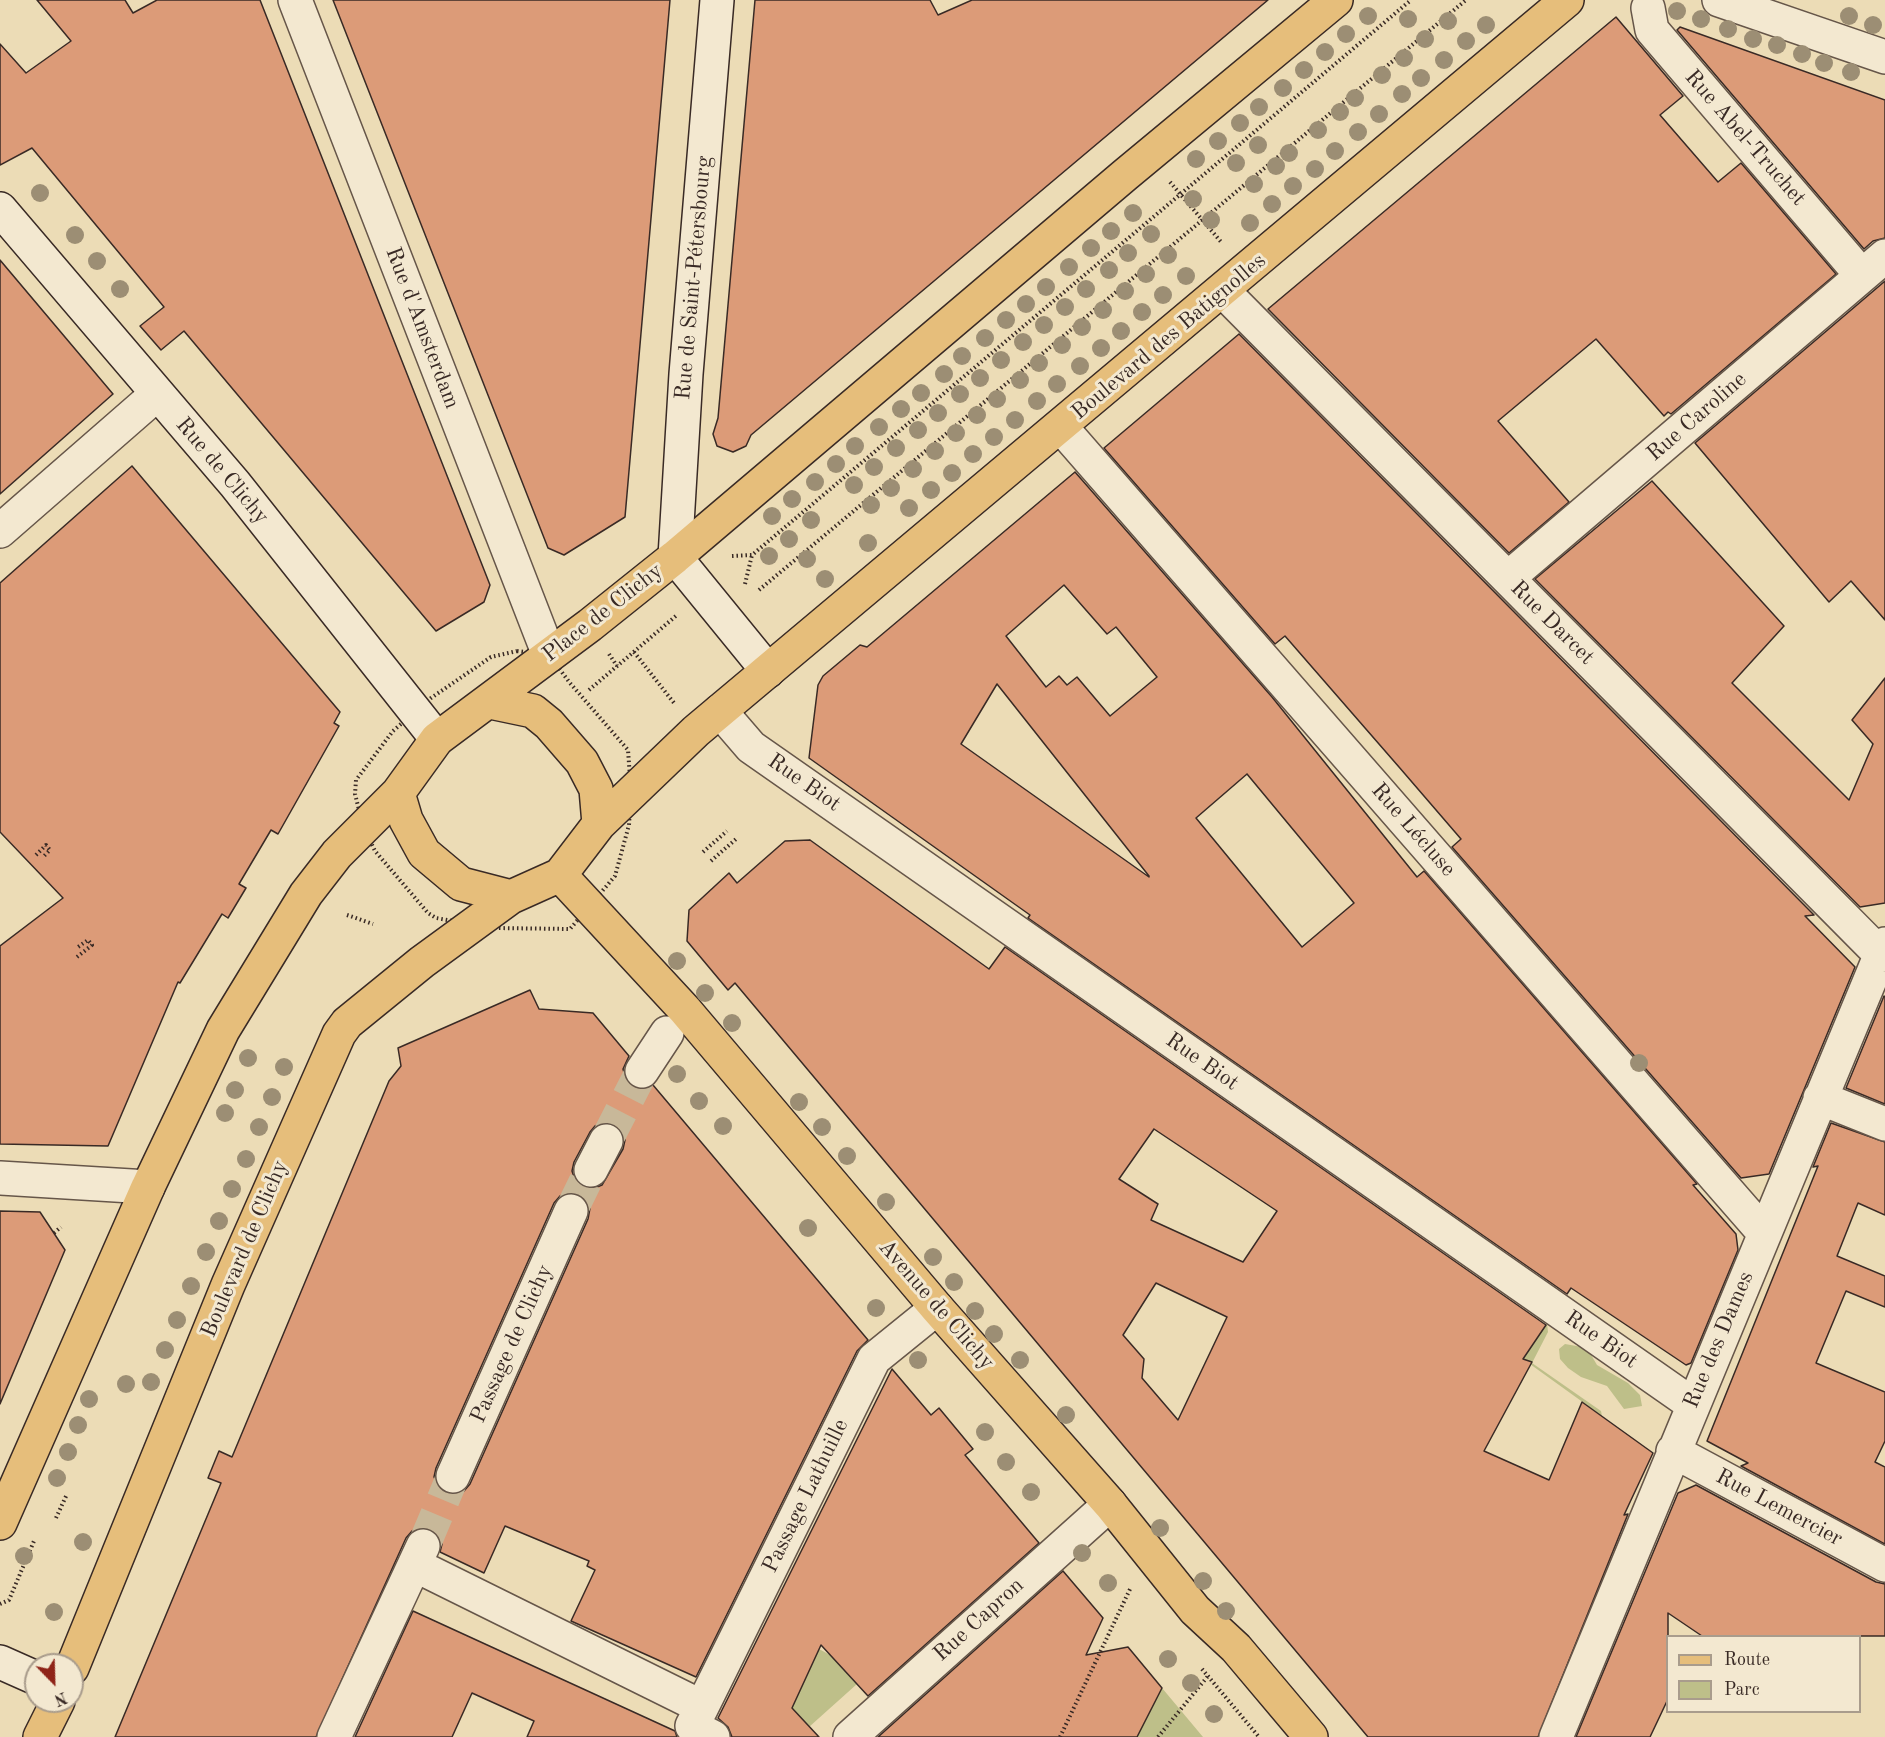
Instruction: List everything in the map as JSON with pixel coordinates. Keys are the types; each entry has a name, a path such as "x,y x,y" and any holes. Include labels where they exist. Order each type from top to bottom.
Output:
{"main road":[{"path":"675,557 1125,174 1336,0"},
{"name":"Boulevard des Batignolles","path":"768,671 1567,0"},
{"name":"Place de Clichy","path":"398,793 437,739 490,702 675,557"},
{"path":"0,1523 148,1187 223,1030 306,894 350,840 398,793 406,820 424,853 461,884 514,912 560,875 599,824 720,711 768,671"},
{"path":"490,702 533,711 549,724 582,762 596,789 599,824"},
{"name":"Avenue de Clichy","path":"560,875 685,1010 937,1308 1110,1504 1195,1610 1236,1648 1311,1737"},
{"name":"Boulevard de Clichy","path":"78,1653 228,1285 339,1034 348,1023 422,962 514,912"},
{"path":"40,1737 52,1713"}],"street":[{"name":"Rue d'Amsterdam","path":"294,0 549,655"},
{"name":"Rue de Saint-Pétersbourg","path":"675,557 686,374 717,0"},
{"path":"1719,0 1885,57"},
{"name":"Rue Abel-Truchet","path":"1648,8 1652,30 1852,264"},
{"name":"Rue de Clichy","path":"4,221 235,484 437,739"},
{"name":"Rue Caroline","path":"1508,578 1885,256"},
{"name":"Rue Darcet","path":"1223,291 1883,950"},
{"path":"0,531 157,394"},
{"name":"Rue Lécluse","path":"1061,426 1764,1233"},
{"name":"Place de Clichy","path":"675,557 768,671"},
{"name":"Rue Biot","path":"720,711 752,747 1692,1404"},
{"name":"Rue des Dames","path":"1556,1737 1692,1404 1883,950"},
{"path":"642,1071 667,1033"},
{"path":"1820,1098 1885,1124"},
{"path":"591,1170 606,1141"},
{"path":"0,1178 148,1187"},
{"name":"Passage de Clichy","path":"453,1476 571,1211"},
{"name":"Passage Lathuille","path":"713,1737 692,1726 874,1359 937,1308"},
{"name":"Rue Lemercier","path":"1673,1450 1885,1565"},
{"name":"Rue Capron","path":"850,1737 1110,1504"},
{"path":"334,1737 419,1555 702,1707"},
{"path":"0,1662 24,1673"}],"path":[{"path":"752,555 1411,0"},
{"path":"759,590 1466,0"},
{"path":"1166,177 1227,249"},
{"path":"589,690 682,610"},
{"path":"634,652 680,711"},
{"name":"Place de Clichy","path":"570,683 628,750"},
{"path":"355,794 356,780 393,731"},
{"path":"703,852 727,831"},
{"path":"711,861 736,839"},
{"path":"36,855 46,845 50,850 43,857"},
{"path":"514,912 570,929"},
{"path":"347,915 373,924"},
{"path":"77,957 92,945 88,940 78,947"},
{"path":"54,1233 61,1227"},
{"path":"56,1518 67,1494"},
{"path":"1060,1737 1132,1586 1150,1555"},
{"path":"1158,1737 1179,1708 1236,1648"}],"green space":[{"path":"1547,1323 1548,1332 1532,1363 1601,1411 1602,1416 1523,1359"},
{"path":"1565,1344 1582,1347 1590,1353 1597,1365 1628,1383 1640,1395 1642,1406 1624,1409 1607,1386 1581,1377 1568,1368 1560,1359 1559,1349"},
{"path":"819,1649 830,1655 857,1684 809,1727 792,1708"},
{"path":"1162,1688 1203,1737 1137,1737"}],"building":[{"path":"37,0 125,0 133,13 157,0 260,0 490,585 484,602 436,631 184,331 161,350 140,326 164,307 32,148 0,165 0,44 26,73 71,41"},
{"path":"333,0 670,0 625,517 564,555 548,548"},
{"path":"755,0 930,0 938,15 972,0 1268,0 751,435 746,446 733,452 717,446 713,434 718,418"},
{"path":"1616,17 1683,96 1660,115 1718,182 1741,163 1836,274 1671,414 1668,412 1664,416 1596,339 1498,421 1569,502 1509,553 1268,309"},
{"path":"1680,27 1885,100 1885,238 1873,241 1864,249 1677,30"},
{"path":"0,260 113,394 0,494"},
{"path":"1885,281 1885,620 1851,581 1829,602 1695,443"},
{"path":"1239,334 1814,915 1805,916 1855,967 1769,1174 1741,1178 1452,847 1461,839 1285,636 1275,644 1104,448"},
{"path":"132,466 340,712 334,723 339,726 278,834 271,830 239,884 246,888 228,918 222,914 180,983 178,982 108,1146 0,1144 0,946 63,898 0,832 0,583"},
{"path":"1075,472 1272,697 1417,877 1424,871 1697,1184 1693,1185 1736,1234 1738,1250 1691,1363 1686,1365 1571,1288 1567,1294 1028,918 1030,915 809,758 818,685 823,676 860,645 867,647","holes":["1064,585 1107,634 1116,627 1157,677 1110,716 1077,677 1067,685 1059,676 1046,687 1006,636","997,684 1149,877 961,744","1247,774 1354,903 1302,947 1196,818"]},
{"path":"1652,481 1784,626 1732,683 1849,800 1873,744 1852,720 1885,678 1885,903 1860,907 1535,579"},
{"path":"810,840 989,969 1005,947 1546,1325 1523,1359 1532,1362 1484,1451 1549,1480 1582,1402 1653,1453 1624,1515 1628,1514 1538,1737 1368,1737 735,983 728,990 687,941 689,910 729,873 737,883 785,841","holes":["1154,1129 1277,1211 1243,1262 1151,1220 1158,1204 1119,1179","1156,1283 1227,1317 1178,1420 1142,1378 1144,1359 1123,1335"]},
{"path":"530,990 539,1009 593,1013 629,1056 623,1069 626,1080 631,1086 640,1090 653,1085 868,1340 857,1351 696,1677 571,1621 595,1570 587,1566 589,1561 505,1526 484,1573 440,1552 442,1544 438,1535 430,1529 421,1527 412,1531 406,1538 316,1737 115,1737 221,1483 208,1478 219,1451 232,1457 389,1081 401,1066 398,1048","holes":["605,1122 614,1124 621,1130 625,1140 623,1149 602,1185 592,1189 583,1187 575,1180 572,1171 574,1162 590,1132 595,1126","568,1192 578,1194 586,1200 590,1208 588,1219 470,1484 456,1495 446,1493 438,1486 434,1477 436,1468 554,1203"]},
{"path":"1885,997 1885,1104 1846,1088"},
{"path":"1831,1123 1885,1142 1885,1215 1858,1203 1837,1256 1885,1276 1885,1307 1846,1291 1816,1363 1885,1392 1885,1441 1875,1462 1885,1467 1885,1544 1741,1466 1748,1463 1707,1441 1818,1166 1813,1167"},
{"path":"0,1211 40,1212 65,1250 0,1404"},
{"path":"892,1369 931,1415 939,1408 973,1449 965,1455 1039,1543 868,1696 821,1645 792,1708 819,1737 732,1737 728,1727 718,1718"},
{"path":"1696,1485 1876,1582 1885,1584 1885,1636 1701,1635 1668,1613 1666,1703 1650,1737 1576,1737 1678,1493"},
{"path":"1063,1571 1103,1618 1086,1655 1128,1647 1162,1688 1137,1737 878,1737"},
{"path":"413,1611 675,1731 677,1737 527,1737 534,1721 472,1693 452,1737 355,1737"}],"tunnel":[{"path":"606,1141 642,1071"},
{"path":"571,1211 591,1170"},
{"path":"424,1545 453,1476"}]}
